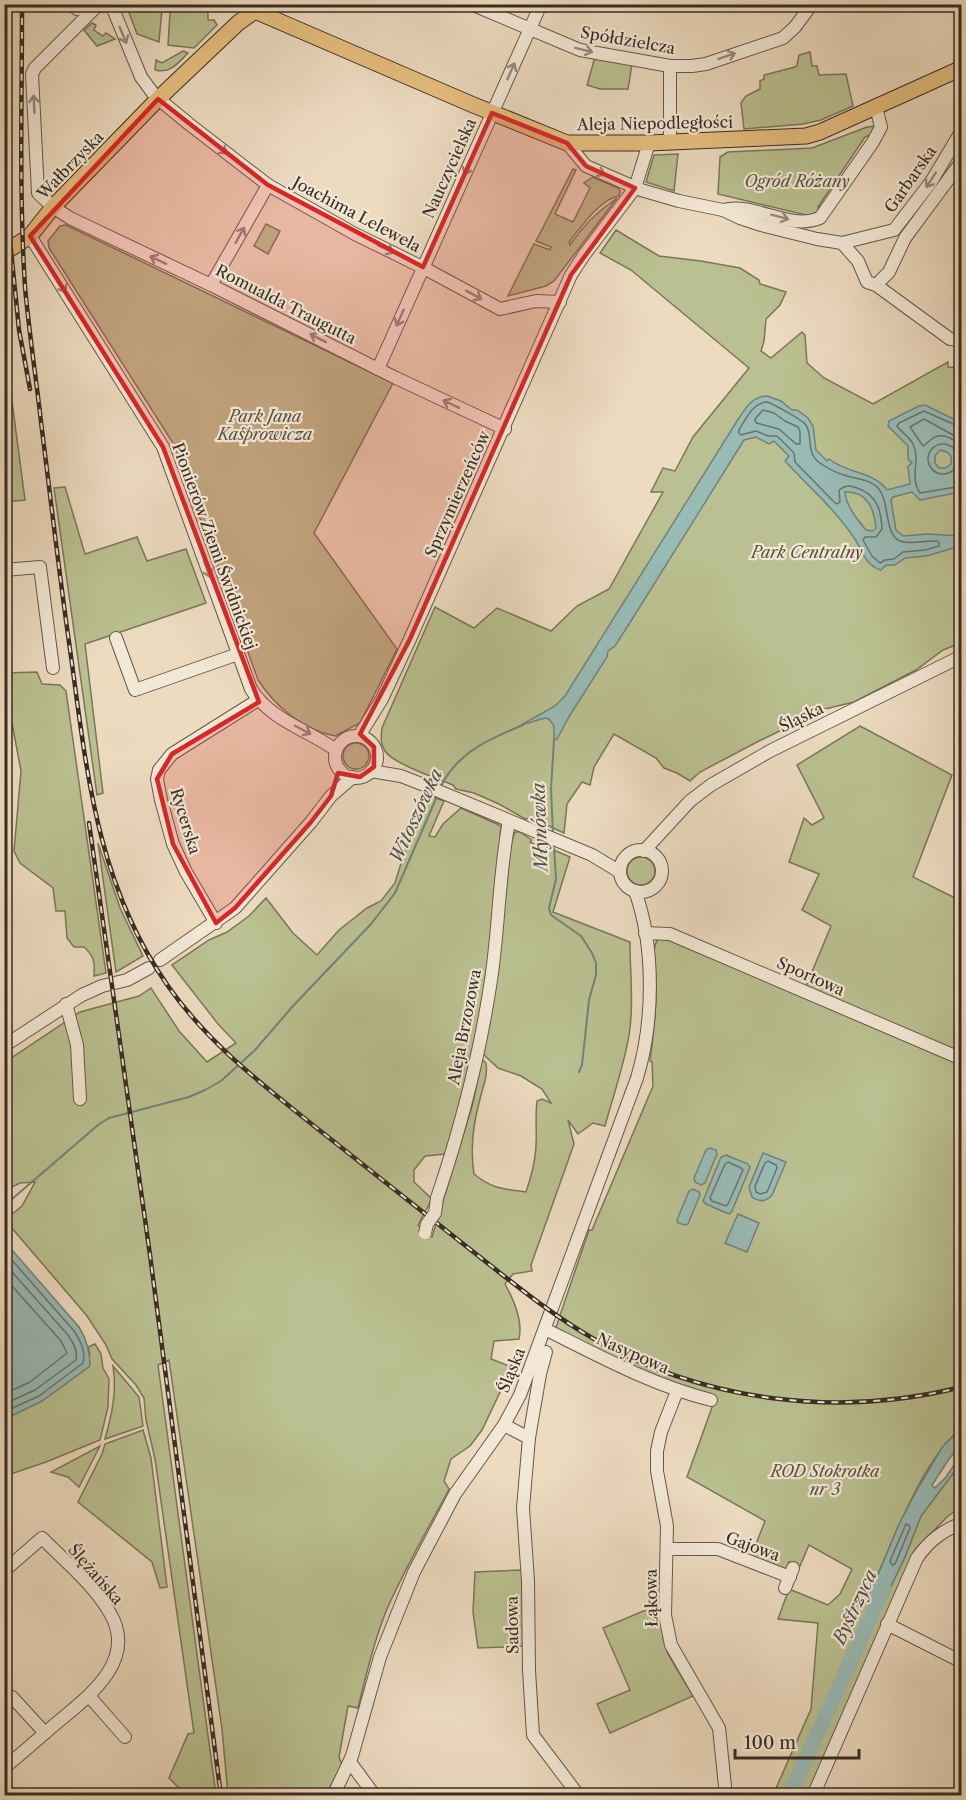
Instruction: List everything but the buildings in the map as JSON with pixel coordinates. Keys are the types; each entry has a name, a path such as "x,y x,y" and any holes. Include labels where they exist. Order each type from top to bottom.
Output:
{"main road":[{"name":"Wałbrzyska","path":"4,253 30,236 53,207 158,99 252,8"},
{"name":"Aleja Niepodległości","path":"252,8 492,113 567,143 649,143 806,136 820,132 962,68"}],"street":[{"path":"72,4 77,9 111,5"},
{"path":"252,8 270,4"},
{"name":"Spółdzielcza","path":"471,4 580,50 670,66 692,66 706,63 783,38 795,27 812,4"},
{"name":"Nauczycielska","path":"378,369 541,4"},
{"path":"53,207 38,193 32,74 35,68 97,5"},
{"name":"Joachima Lelewela","path":"111,5 138,72 158,99 268,185 355,234 500,309 536,301 560,302"},
{"path":"670,66 670,142"},
{"path":"145,81 172,85"},
{"path":"723,210 744,207 800,222 810,222 820,218 881,127 876,107"},
{"name":"Garbarska","path":"842,243 894,231 931,182 962,130"},
{"path":"567,143 586,166 635,188 679,201 723,210 761,225 842,243 858,261 867,282 876,285 950,339 962,340"},
{"path":"635,188 649,143"},
{"name":"Garbarska","path":"876,285 889,272 905,238 962,161"},
{"path":"211,285 268,185"},
{"name":"Sprzymierzeńców","path":"364,739 505,429 571,275 635,188"},
{"name":"Romualda Traugutta","path":"53,207 70,218 505,429"},
{"name":"Pionierów Ziemi Świdnickiej","path":"30,236 163,447 251,689 258,700 274,714 336,750"},
{"path":"4,570 40,567 53,668"},
{"path":"116,638 135,690 238,654"},
{"name":"Śląska","path":"644,850 701,791 770,751 962,656"},
{"name":"Rycerska","path":"216,923 186,872 173,844 157,779 159,770 172,754 258,700"},
{"path":"331,796 339,769 335,756 336,750 345,739 364,739 374,747 376,758 371,771"},
{"path":"376,758 401,776"},
{"path":"339,769 353,777 360,777 371,771 401,776 592,855 620,872"},
{"path":"160,960 235,908 278,861 331,796 353,777"},
{"name":"Aleja Brzozowa","path":"425,1233 427,1224 435,1213 437,1198 466,1103 486,1011 503,854 509,821"},
{"name":"Śląska","path":"660,861 661,846 668,826"},
{"path":"644,850 660,861 662,875 655,887 650,890 635,891 624,884 620,872 621,864 626,857 644,850"},
{"path":"592,855 626,857"},
{"name":"Śląska","path":"645,933 650,890"},
{"name":"Śląska","path":"333,1796 350,1762 380,1657 414,1572 455,1494 504,1425 520,1395 640,1066 650,991 645,933 635,891"},
{"name":"Sportowa","path":"645,933 670,934 962,1059"},
{"path":"4,1046 66,1004 102,986 127,980 149,968"},
{"path":"66,1004 77,1045 80,1099"},
{"name":"Nasypowa","path":"545,1329 609,1362 677,1391 711,1400"},
{"name":"Sadowa","path":"546,1352 529,1438 523,1508 533,1735 579,1796"},
{"name":"Łąkowa","path":"677,1391 661,1432 657,1451 657,1471 667,1526 665,1615 671,1645 719,1728 726,1796"},
{"path":"504,1425 529,1438"},
{"path":"813,1796 911,1569 922,1550 932,1539 943,1531 962,1523"},
{"name":"Ślężańska","path":"4,1571 42,1538 90,1588 111,1614 117,1647 106,1678 4,1768"},
{"name":"Gajowa","path":"668,1549 718,1549 789,1578"},
{"path":"887,1624 962,1662"},
{"path":"12,1696 45,1732"},
{"path":"88,1696 125,1737"},
{"path":"350,1762 375,1796"}],"highlighted area":[{"path":"158,99 268,185 423,267 492,113 567,143 586,166 635,188 571,275 410,639 360,734 374,747 374,767 360,777 338,773 331,796 311,822 235,908 216,923 173,844 157,779 172,754 259,702 163,447 30,236"}],"green space":[{"path":"134,5 162,8 159,42 137,34 128,10"},
{"path":"179,8 208,10 208,20 214,20 217,25 194,48 168,45 170,13"},
{"path":"92,23 96,25 94,30 103,36 106,33 115,39 97,46 84,30"},
{"path":"183,51 188,53 174,67 161,71 155,70 156,60 162,63"},
{"path":"810,52 812,66 817,66 819,75 846,74 853,106 821,120 803,124 744,129 741,103 746,96 760,89 760,81 764,79 764,75 795,67 799,55"},
{"path":"595,57 632,64 628,89 600,89 587,85"},
{"name":"Ogród Różany","path":"877,126 872,134 865,137 818,207 819,211 810,216 718,194 720,157 728,152 812,148 867,127"},
{"path":"678,154 674,191 646,182 654,155"},
{"path":"573,169 576,170 555,214 573,222 590,188 584,183 593,177 618,188 619,196 598,208 569,242 570,245 591,219 617,198 554,281 546,286 508,296 534,244 550,250 551,247 536,241"},
{"path":"266,224 280,231 268,254 254,246"},
{"name":"Park Jana Kasprowicza","path":"66,225 393,383 314,533 397,649 360,723 335,736 323,733 301,722 281,708 258,680 173,443 49,248 48,241 60,226"},
{"name":"Park Centralny","path":"616,230 659,256 740,268 759,280 760,284 786,292 780,305 766,319 761,351 771,358 802,332 805,335 807,363 824,378 873,404 948,362 948,367 961,368 961,643 943,650 916,670 854,702 825,709 759,741 700,772 690,781 664,768 656,758 614,734 594,767 590,785 582,782 567,804 564,833 532,818 525,819 499,804 474,793 456,789 453,785 396,761 383,748 381,734 435,607 474,628 497,608 551,631 577,606 609,589 663,492 651,492 663,468 675,471 693,437 749,368 631,270 600,253"},
{"path":"10,386 25,500 5,502 4,387"},
{"path":"65,487 85,554 137,537 147,561 186,549 206,603 85,644 103,793 97,795 54,488"},
{"path":"37,672 42,684 60,685 66,691 106,973 94,976 94,963 90,953 84,947 74,947 67,938 65,911 56,911 53,888 20,863 14,851 21,771 11,718 5,702 5,673"},
{"path":"860,726 952,775 913,877 961,901 961,1054 806,986 831,926 802,910 819,874 789,862 804,818 812,825 824,818 797,765"},
{"path":"356,743 365,747 369,756 365,765 356,769 347,765 343,756 347,747"},
{"path":"428,795 444,801 429,836 435,837 443,824 461,808 499,825 503,840 484,1002 463,1102 445,1154 425,1156 414,1170 414,1182 432,1199 418,1225 432,1237 473,1103 482,1059 486,1063 486,1073 472,1146 474,1174 480,1179 498,1188 526,1192 535,1156 537,1101 542,1099 551,1103 542,1089 521,1076 498,1068 481,1052 507,855 515,832 520,832 536,845 537,843 570,857 553,912 630,942 631,1012 624,1058 605,1126 593,1123 578,1134 568,1120 574,1144 531,1265 532,1271 513,1274 505,1284 519,1318 519,1339 494,1341 491,1359 512,1367 482,1430 470,1446 451,1459 444,1481 449,1489 387,1609 374,1646 358,1708 348,1706 339,1757 342,1765 326,1795 228,1795 222,1729 169,1360 158,1365 216,1795 180,1795 180,1789 169,1778 188,1734 194,1733 155,1459 146,1420 144,1398 136,1385 112,1359 106,1345 87,1316 5,1220 22,1206 35,1182 20,1183 8,1189 5,1187 4,1063 80,1012 139,996 151,988 179,1031 207,1062 236,1043 218,1024 172,965 209,940 227,932 249,916 266,898 293,933 317,955 339,930 367,908 381,901 395,883 407,844"},
{"path":"98,843 120,908 143,956 116,972"},
{"path":"641,857 651,861 655,871 651,881 641,885 631,881 627,871 631,861"},
{"name":"ROD Stokrotka nr 3","path":"664,938 961,1065 961,1429 948,1441 925,1473 865,1601 881,1606 905,1557 921,1516 961,1463 961,1506 915,1550 807,1795 773,1795 811,1709 818,1623 778,1619 789,1589 828,1605 840,1594 852,1569 809,1545 800,1566 789,1562 785,1571 751,1557 765,1521 687,1477 715,1399 673,1385 555,1330 589,1230 592,1230 653,1086 652,1062 650,1061 656,1002 654,953 658,939"},
{"path":"95,1344 101,1354 103,1368 109,1379 108,1407 100,1440 5,1476 4,1419 42,1401 90,1354 88,1347"},
{"path":"113,1366 139,1397 143,1426 105,1439 113,1403"},
{"path":"143,1430 151,1458 167,1587 160,1588 152,1562 78,1502 105,1444"},
{"path":"100,1446 79,1487 68,1477 51,1472"},
{"path":"522,1570 525,1646 478,1648 473,1612 475,1572"},
{"path":"660,1604 663,1637 668,1654 693,1696 610,1733 597,1704 630,1690 603,1628"}],"water":[{"path":"767,396 781,401 808,418 813,426 816,450 827,461 829,459 844,468 875,479 887,490 910,484 908,466 912,463 908,459 908,446 888,426 889,421 925,405 960,422 962,424 961,492 920,500 912,492 893,497 891,500 896,530 903,536 927,534 961,536 961,546 926,556 905,558 895,565 886,565 881,570 876,568 865,558 855,539 822,498 785,461 789,456 774,441 769,444 756,437 744,440 615,646 608,651 607,657 557,739 554,740 554,726 549,719 545,718 521,725 555,706 565,696 737,421 749,404","holes":["940,450 951,456 951,464 945,468 939,468 935,463 935,456","845,492 853,492 868,502 875,521 876,528 873,531 866,530 856,517 847,502"]},
{"path":"710,1148 716,1150 717,1154 705,1183 701,1185 695,1182 694,1178 706,1150"},
{"path":"763,1153 786,1162 772,1195 765,1200 757,1200 752,1197 749,1187"},
{"path":"726,1155 750,1167 729,1214 703,1201 721,1157"},
{"path":"693,1189 700,1195 688,1224 678,1223 677,1220 689,1191"},
{"path":"738,1214 759,1223 747,1252 725,1243"},
{"path":"5,1242 79,1327 88,1346 90,1366 42,1401 5,1419"},
{"path":"961,1429 961,1445 932,1485 935,1488 946,1477 961,1455 961,1463 921,1516 905,1557 881,1607 864,1601 918,1488 943,1446"}],"waterway":[{"name":"Witoszówka","path":"441,786 448,774 465,755 487,741 523,725"},
{"name":"Młynówka","path":"553,834 551,789 554,740"},
{"name":"Witoszówka","path":"4,1206 109,1118 189,1097 205,1090 221,1081 255,1050 293,1006 371,924 395,893 438,794"},
{"name":"Młynówka","path":"554,846 556,879 549,908 551,915 581,936 596,963 596,975 589,1000 582,1065 579,1072"},
{"name":"Bystrzyca","path":"789,1796 884,1588"}],"railway":[{"path":"22,4 21,181 25,287 57,555 81,728 88,773 108,861 123,904 143,945 168,986 202,1028 260,1083 519,1288 594,1339 637,1360 681,1377 727,1390 773,1398 820,1402 868,1401 915,1396 962,1387"},
{"path":"4,180 19,330 30,389"},
{"path":"89,823 150,1255 221,1796"}]}
